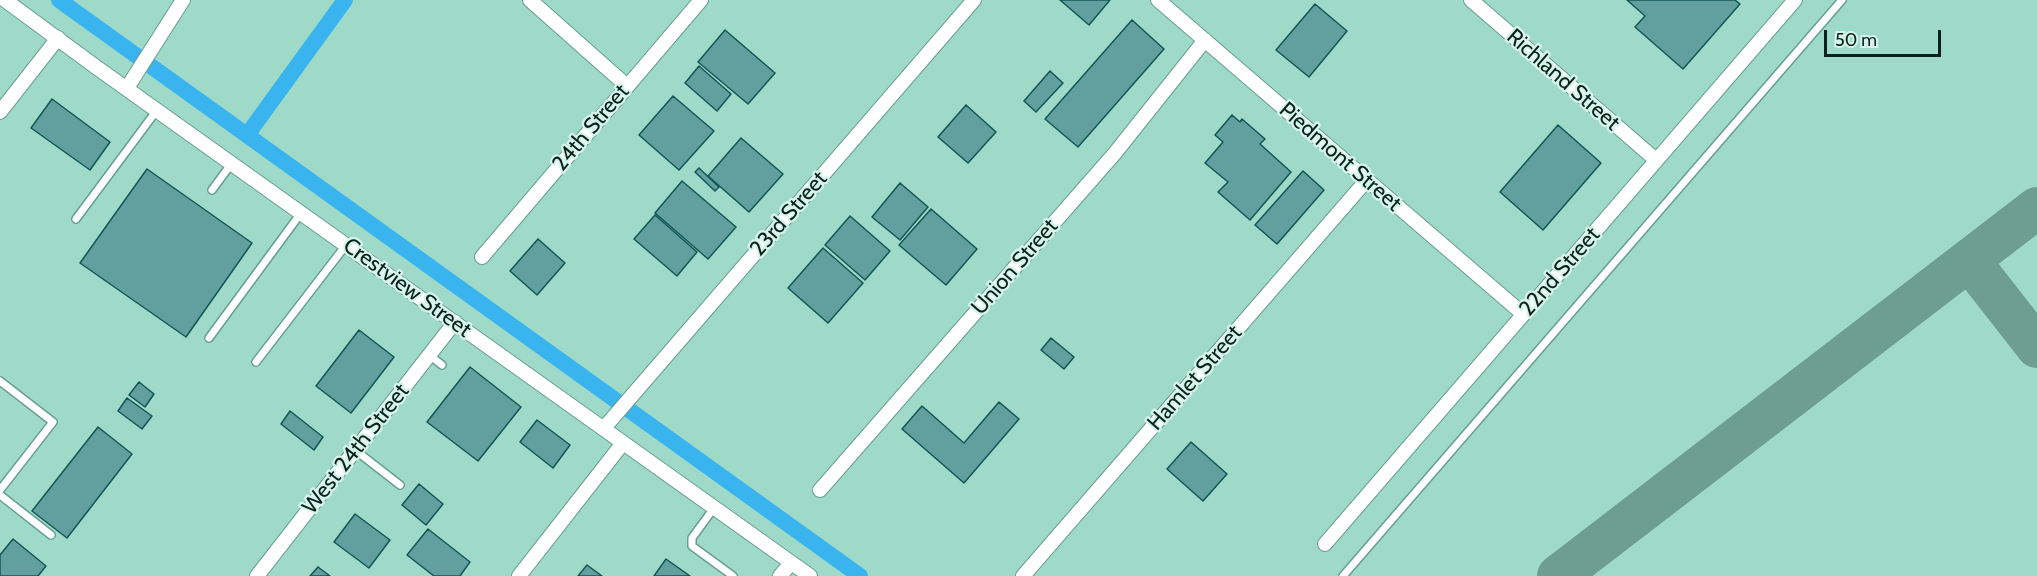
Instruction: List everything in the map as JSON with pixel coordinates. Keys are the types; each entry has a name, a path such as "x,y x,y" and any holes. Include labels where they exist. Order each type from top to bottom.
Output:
{"street":[{"name":"Crestview Street","path":"5,0 57,38 130,82 157,110 810,576"},
{"path":"130,82 183,0"},
{"path":"530,0 627,86"},
{"name":"24th Street","path":"482,257 701,0"},
{"name":"23rd Street","path":"604,428 974,0"},
{"name":"Piedmont Street","path":"1158,0 1523,314"},
{"name":"Richland Street","path":"1471,0 1656,160"},
{"name":"22nd Street","path":"1325,544 1791,1"},
{"path":"0,112 57,38"},
{"name":"Union Street","path":"820,490 1115,153 1205,40"},
{"name":"Hamlet Street","path":"1023,576 1366,181"},
{"name":"West 24th Street","path":"257,576 455,322"},
{"path":"519,576 623,443"},
{"path":"780,576 791,563"}],"lane":[{"path":"1343,576 1842,0"},
{"path":"76,219 157,110"},
{"path":"212,190 232,163"},
{"path":"209,338 301,213"},
{"path":"256,362 346,245"},
{"path":"429,356 442,365"},
{"path":"0,381 53,422 0,490"},
{"path":"355,450 400,485"},
{"path":"0,495 51,535"},
{"path":"714,508 692,538 692,546 733,576"}],"building":[{"path":"1060,0 1110,0 1089,25"},
{"path":"1627,0 1735,0 1740,4 1683,69 1635,27 1645,16"},
{"path":"1315,4 1347,31 1309,77 1276,50"},
{"path":"1132,20 1164,49 1078,147 1045,119"},
{"path":"725,30 775,73 748,104 698,62"},
{"path":"699,66 731,94 717,111 685,83"},
{"path":"1050,71 1063,83 1036,112 1024,101"},
{"path":"673,96 714,131 679,170 639,135"},
{"path":"52,99 110,142 90,170 31,128"},
{"path":"966,105 996,132 968,163 938,137"},
{"path":"1232,115 1240,122 1242,119 1265,139 1260,144 1291,172 1250,220 1218,192 1228,182 1205,163 1223,142 1215,135"},
{"path":"1558,125 1601,163 1543,230 1500,192"},
{"path":"741,138 783,174 749,212 708,176"},
{"path":"699,168 719,187 715,191 695,172"},
{"path":"147,169 252,243 186,337 80,263"},
{"path":"1303,171 1324,190 1277,244 1255,225"},
{"path":"682,181 736,227 708,259 655,213"},
{"path":"900,183 928,207 900,240 872,217"},
{"path":"931,209 977,249 946,285 899,245"},
{"path":"655,215 697,252 677,276 634,239"},
{"path":"850,216 890,251 865,280 825,245"},
{"path":"538,239 565,263 537,295 510,271"},
{"path":"823,248 863,283 828,323 788,288"},
{"path":"359,330 394,357 351,413 316,386"},
{"path":"1051,338 1074,357 1064,369 1041,350"},
{"path":"470,367 521,407 478,461 427,422"},
{"path":"139,382 154,394 145,407 129,395"},
{"path":"127,398 152,416 142,429 118,411"},
{"path":"999,402 1019,419 964,483 902,429 922,406 964,443"},
{"path":"290,411 323,437 314,450 281,424"},
{"path":"537,420 570,445 553,468 520,442"},
{"path":"98,427 132,454 67,538 32,511"},
{"path":"1191,442 1227,474 1203,501 1167,469"},
{"path":"419,484 443,504 426,525 402,505"},
{"path":"355,514 390,540 369,568 334,542"},
{"path":"428,529 470,562 460,576 434,576 407,555"},
{"path":"13,539 46,566 38,576 0,576 0,555"},
{"path":"666,559 690,576 654,576"},
{"path":"587,565 602,576 578,576"},
{"path":"318,567 330,576 310,576"}],"waterway":[{"path":"59,0 860,576"},
{"path":"247,135 345,0"}],"taxiway":[{"path":"1558,576 2037,208"},
{"path":"1969,260 2037,347"}]}
